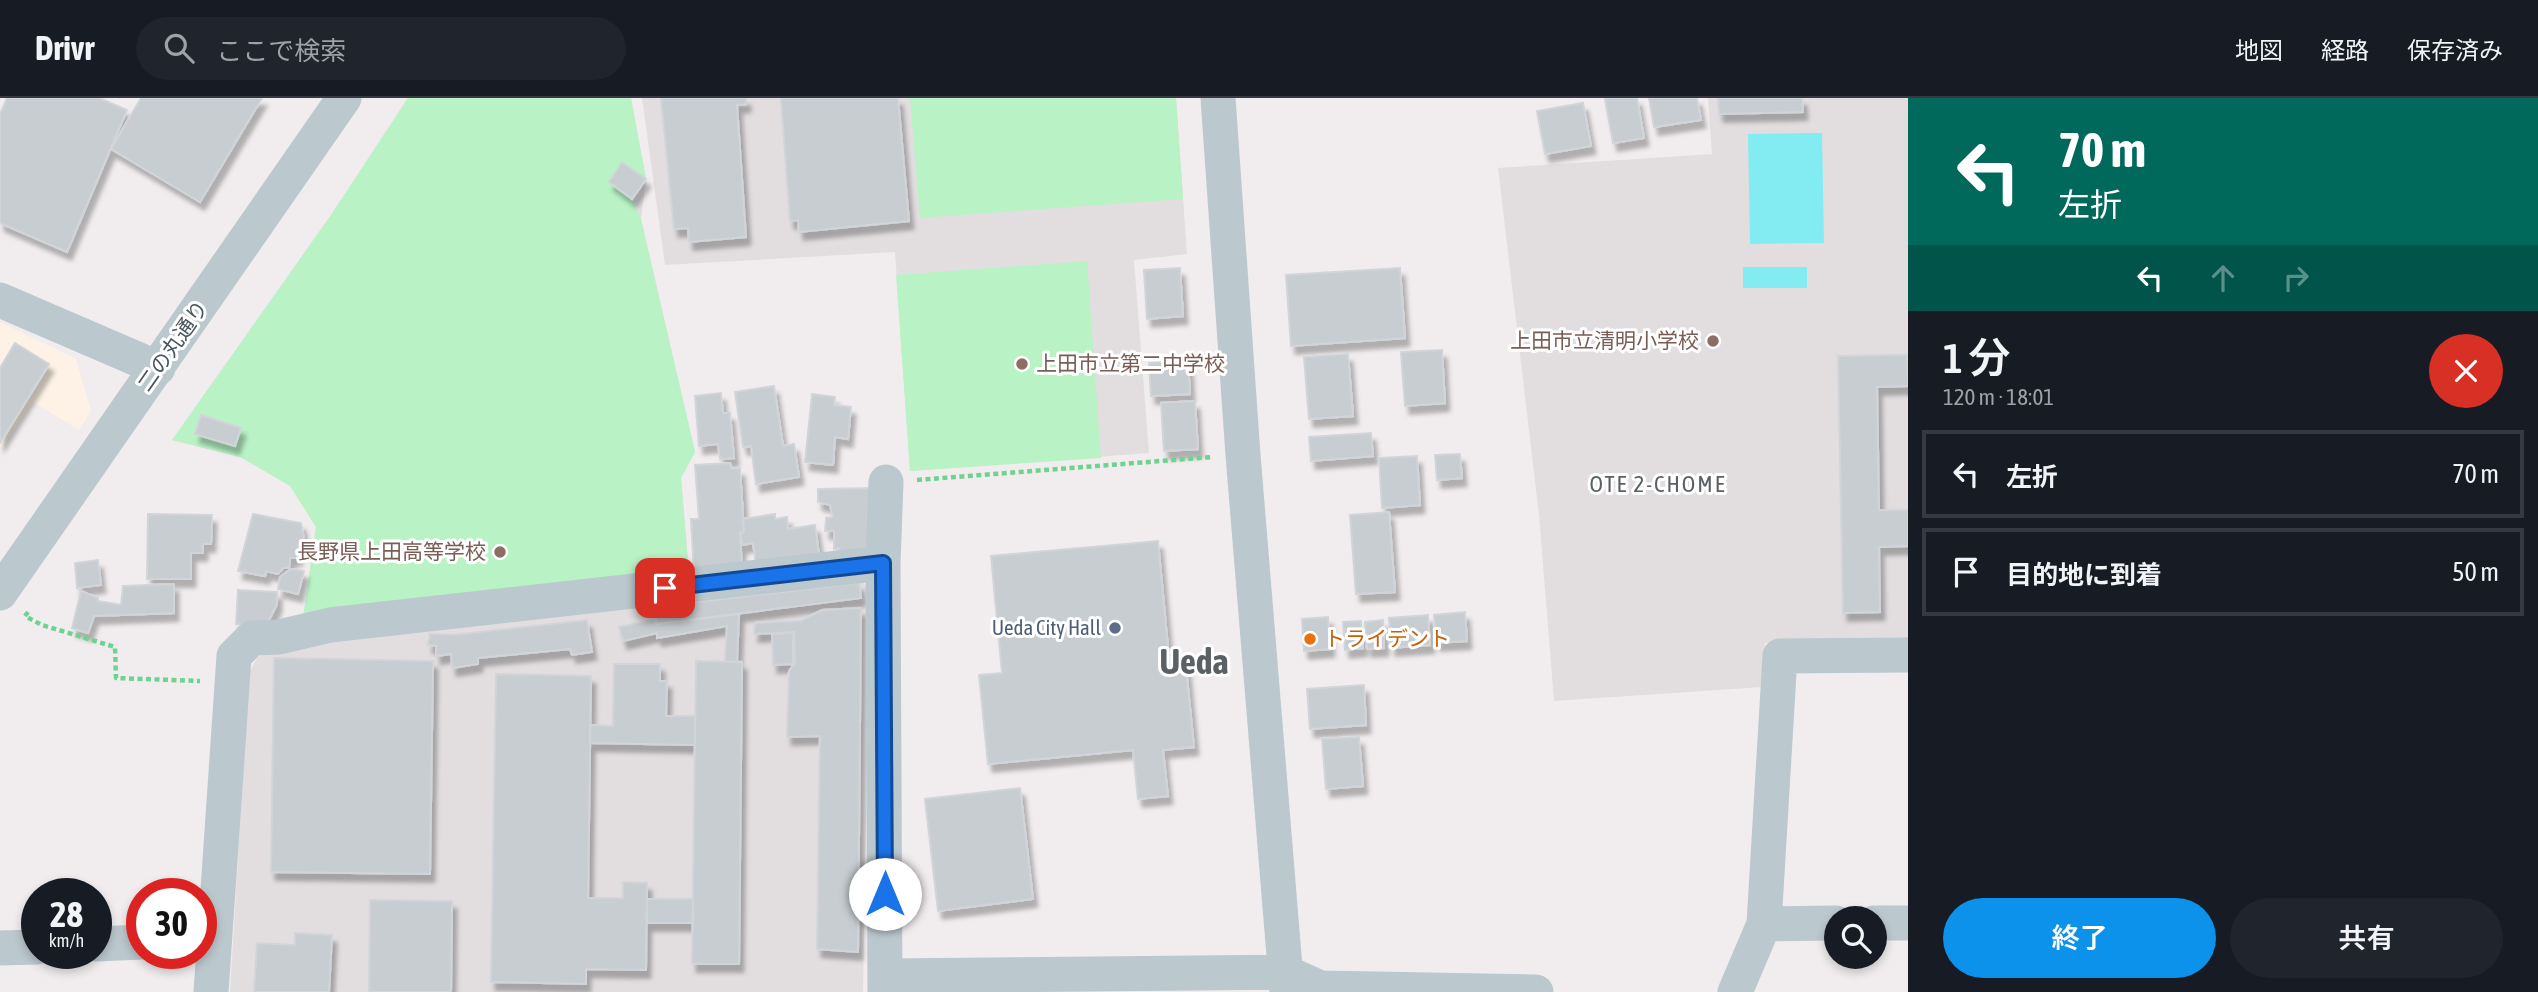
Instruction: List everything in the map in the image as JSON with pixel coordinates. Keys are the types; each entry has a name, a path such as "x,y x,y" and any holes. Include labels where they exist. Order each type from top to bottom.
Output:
{"street":[{"name":"二の丸通り","path":"16,599 158,368 344,98"},
{"path":"1218,98 1243,455 1286,982"},
{"path":"0,300 158,368"},
{"path":"886,482 883,563 885,984 1286,982 1320,988 1536,992"},
{"path":"213,878 234,656 252,638 279,637 330,625 883,563"},
{"path":"1735,992 1764,924 1780,656 1908,655"},
{"path":"1764,924 1824,923"},
{"path":"1887,923 1908,923"},
{"path":"0,948 21,947"},
{"path":"209,969 211,992"}],"path":[{"path":"886,482 1213,457"},
{"path":"16,599 25,617 42,625 115,647 116,678 232,682"}],"shaded area":[{"name":"長野県上田高等学校","path":"408,98 631,98 646,179 641,219 695,452 681,478 690,585 856,576 870,589 863,992 230,992 249,673 257,658 301,632 316,527 290,485 240,457 172,440 331,215"},
{"name":"上田市立第二中学校","path":"642,98 1176,98 1187,254 1134,260 1149,453 910,471 895,252 665,265"},
{"name":"上田市立清明小学校","path":"1708,98 1908,98 1908,641 1765,643 1763,687 1554,701 1539,515 1498,168 1712,154"},
{"path":"0,322 76,359 91,411 79,430 33,402 0,449"}],"green space":[{"path":"408,98 631,98 646,179 622,163 609,182 632,199 641,219 695,452 681,478 690,585 301,632 316,527 290,486 240,457 172,440 331,215"},
{"path":"910,98 1176,98 1183,199 920,218"},
{"path":"1087,261 1101,458 910,471 896,275"}],"water":[{"path":"1822,133 1824,243 1750,244 1748,134"},
{"path":"1743,267 1807,267 1807,288 1743,288"}],"building":[{"path":"7,98 99,98 127,110 67,252 0,223 0,114"},
{"path":"141,98 262,98 200,202 111,149"},
{"path":"661,98 746,98 746,104 737,105 746,237 689,242 688,228 674,229"},
{"path":"781,98 898,98 909,221 799,232 798,220 790,221"},
{"path":"1637,98 1644,138 1613,143 1605,99"},
{"path":"1649,98 1697,98 1701,120 1654,127"},
{"path":"1718,98 1802,98 1803,112 1719,114"},
{"path":"1583,103 1591,146 1545,154 1537,111"},
{"path":"622,162 646,179 632,199 609,182"},
{"path":"1180,268 1183,316 1147,319 1144,270"},
{"path":"1400,268 1405,338 1291,346 1286,275"},
{"path":"15,343 49,364 0,443 0,368"},
{"path":"1442,350 1445,403 1405,406 1401,352"},
{"path":"1348,354 1353,416 1309,419 1304,357"},
{"path":"1907,355 1908,386 1877,387 1879,510 1908,510 1908,546 1879,547 1880,612 1843,613 1838,356"},
{"path":"1188,361 1190,394 1151,396 1149,363"},
{"path":"774,386 783,446 794,444 799,477 756,484 751,446 743,447 735,392"},
{"path":"721,393 723,413 730,413 734,458 720,459 718,444 699,446 695,396"},
{"path":"812,394 835,397 834,405 851,407 848,439 835,437 833,465 805,462"},
{"path":"1195,401 1198,449 1164,451 1161,403"},
{"path":"201,415 241,428 235,446 195,434"},
{"path":"1371,433 1373,456 1311,461 1309,437"},
{"path":"1460,454 1462,478 1437,480 1435,455"},
{"path":"1417,456 1420,505 1382,508 1379,458"},
{"path":"730,463 732,469 740,468 744,532 740,533 742,569 694,572 691,519 699,519 695,465"},
{"path":"874,488 874,550 840,554 839,548 834,549 834,531 825,531 826,518 833,517 830,505 818,502 818,489"},
{"path":"1389,512 1395,592 1356,594 1350,515"},
{"path":"148,514 212,515 211,544 203,544 203,553 191,553 191,579 147,579"},
{"path":"253,514 301,523 304,539 299,541 297,558 290,558 289,568 283,568 278,574 266,571 265,576 238,571"},
{"path":"775,514 775,519 787,517 788,529 815,525 819,555 756,564 753,543 742,545 742,519"},
{"path":"1158,541 1169,658 1185,657 1194,747 1163,750 1168,796 1138,799 1133,750 988,764 979,675 1002,673 991,556"},
{"path":"98,560 101,585 77,588 75,563"},
{"path":"291,569 304,571 298,594 278,589 280,577"},
{"path":"859,583 861,598 656,624 655,607"},
{"path":"174,584 174,613 94,616 88,633 72,628 81,591 98,598 98,601 121,605 123,586"},
{"path":"238,590 277,592 277,604 269,620 263,625 236,624"},
{"path":"861,608 858,952 817,949 820,736 787,737 789,671 795,663 794,632 754,634 755,623 801,621 822,610"},
{"path":"1465,612 1467,641 1436,643 1434,615"},
{"path":"739,614 737,662 725,662 727,626 657,638 657,633 623,641 619,627 656,619 656,624"},
{"path":"1428,615 1430,645 1391,648 1389,618"},
{"path":"1328,617 1330,649 1304,651 1302,619"},
{"path":"587,620 592,652 572,655 570,649 478,658 478,664 452,668 451,654 436,656 436,646 428,645 430,634 453,635"},
{"path":"1383,620 1384,648 1367,649 1365,622"},
{"path":"1361,621 1363,648 1345,650 1343,622"},
{"path":"793,633 793,664 773,665 772,634"},
{"path":"274,658 433,661 430,874 271,872"},
{"path":"696,661 742,662 739,964 692,964"},
{"path":"614,664 660,664 660,681 667,681 666,716 695,716 695,745 590,743 590,725 613,726"},
{"path":"496,674 591,676 588,898 623,898 623,882 647,883 646,970 586,969 586,984 491,982"},
{"path":"1364,685 1366,725 1310,729 1307,689"},
{"path":"1359,737 1363,786 1326,789 1322,739"},
{"path":"1020,788 1033,899 938,911 925,799"},
{"path":"647,899 693,899 693,923 647,923"},
{"path":"370,900 452,901 451,992 369,992"},
{"path":"295,933 332,935 329,992 254,992 257,943 295,945"}],"place":[{"name":"上田市立清明小学校","path":"1713,341"},
{"name":"上田市立第二中学校","path":"1022,364"},
{"name":"長野県上田高等学校","path":"500,552"},
{"name":"Ueda City Hall","path":"1115,628"},
{"name":"トライデント","path":"1310,639"}],"district":[{"name":"OTE 2-CHOME","path":"1658,484"},
{"name":"Ueda","path":"1194,662"}],"route":[{"path":"665,588 883,563 885,894"}]}
